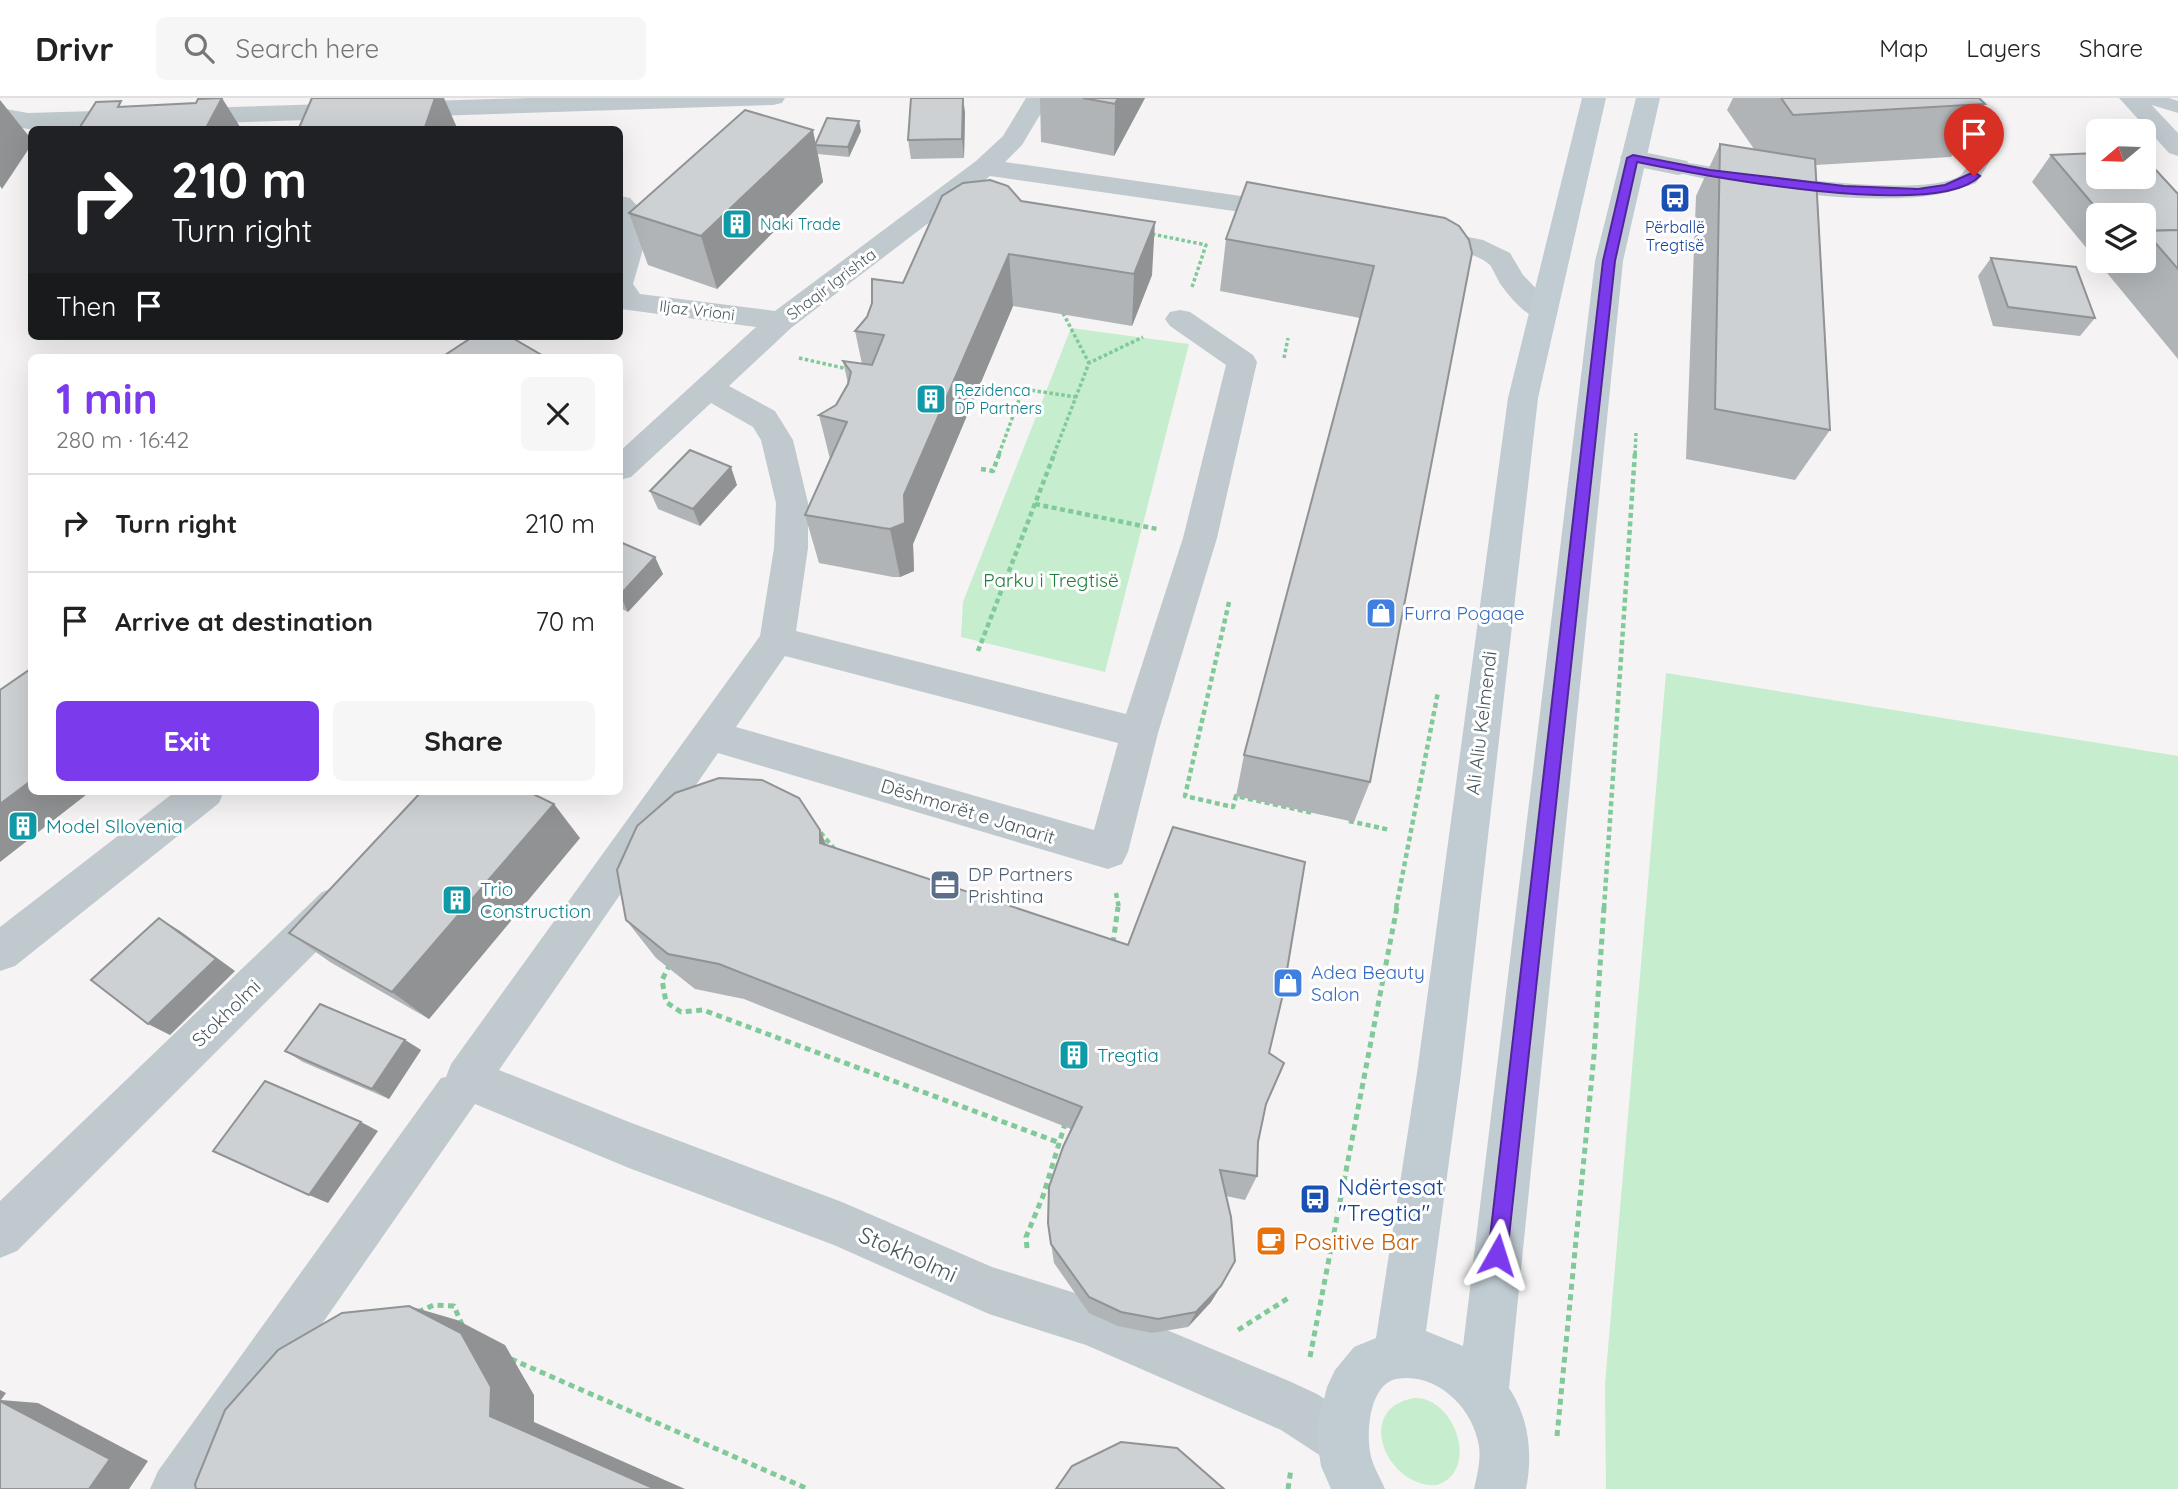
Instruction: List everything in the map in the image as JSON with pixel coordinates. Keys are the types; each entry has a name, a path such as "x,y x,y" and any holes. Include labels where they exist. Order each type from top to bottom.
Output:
{"main road":[{"name":"Ali Aliu Kelmendi","path":"1398,1354 1439,1073 1523,398 1594,98"},
{"path":"1483,1392 1609,261 1648,98"},
{"path":"1359,1489 1344,1454 1342,1440 1345,1407 1357,1381 1374,1364 1398,1354 1421,1353 1444,1360 1465,1374 1483,1392 1504,1438 1505,1462 1500,1489"}],"street":[{"path":"0,116 28,121 773,98"},
{"name":"Shaqir Igrishta","path":"623,466 781,321 985,167 1013,140 1038,98"},
{"path":"2131,98 2178,148"},
{"path":"1633,158 1678,167"},
{"path":"985,167 1318,215"},
{"name":"Iljaz Vrioni","path":"623,207 637,221 623,274"},
{"path":"1401,232 1473,246 1500,259 1512,280 1543,311"},
{"name":"Iljaz Vrioni","path":"623,290 631,302 781,321"},
{"path":"1108,852 1139,733 1200,538 1242,362 1180,319"},
{"path":"176,1489 777,640 791,548 792,503 778,440 764,419 709,389"},
{"path":"777,640 1139,733"},
{"name":"Dëshmorët e Janarit","path":"711,735 1108,852"},
{"path":"0,952 200,795"},
{"name":"Stokholmi","path":"0,1234 364,878"},
{"name":"Stokholmi","path":"462,1087 629,1145 842,1225 989,1290 1088,1321 1299,1412 1342,1440"}],"lane":[{"path":"1678,167 1844,189 1918,192 1946,188 1964,183 1974,176 1980,163 1977,143 1942,98"},
{"path":"2149,98 2178,107"}],"path":[{"path":"1152,234 1206,245"},
{"path":"963,688 1089,363 1063,313"},
{"path":"1282,364 1288,338"},
{"path":"753,349 854,370"},
{"path":"981,469 993,471 1023,389 1076,397"},
{"path":"1556,1448 1594,1055 1636,432"},
{"path":"1035,505 1200,538"},
{"path":"1230,599 1185,796 1233,807 1236,796 1314,814"},
{"path":"1289,1489 1299,1412 1438,690"},
{"path":"1341,819 1390,830"},
{"path":"810,824 820,829 840,857"},
{"path":"1108,852 1119,911 1110,957"},
{"path":"1100,940 1113,944"},
{"path":"673,957 662,980 666,1002 681,1012 703,1010 1060,1143"},
{"path":"1027,1250 1026,1237 1067,1117"},
{"path":"414,1322 418,1311 434,1305 454,1306 467,1339"},
{"path":"505,1356 808,1489"}],"green space":[{"name":"Parku i Tregtisë","path":"1071,328 1189,344 1105,672 961,637 963,602"},
{"path":"1666,673 2178,756 2178,1489 1606,1489 1605,1384"},
{"path":"1414,1398 1428,1401 1441,1409 1457,1435 1460,1450 1458,1465 1450,1477 1437,1485 1419,1483 1404,1475 1392,1462 1384,1447 1381,1431 1385,1417 1395,1405"}],"building":[{"path":"222,98 207,126 81,126 96,102 121,101 118,107 196,103 198,99"},
{"path":"312,98 435,98 425,126 300,126"},
{"path":"911,98 963,98 962,139 908,140"},
{"path":"1083,98 1118,98 1115,104"},
{"path":"1781,98 1979,98 1985,104 1793,115"},
{"path":"745,110 813,130 701,236 629,213"},
{"path":"827,118 859,121 848,147 815,145"},
{"path":"1720,144 1815,159 1830,430 1715,409"},
{"path":"2086,154 2086,189 2156,189 2156,170 2178,194 2178,230 2156,231 2156,203 2092,203 2051,155"},
{"path":"990,180 1008,186 1021,201 1155,222 1134,274 1009,254 904,495 905,523 890,529 805,515 847,422 819,415 836,405 848,384 851,372 843,361 872,365 884,335 855,331 867,317 872,303 872,279 903,283 942,196 963,183"},
{"path":"1247,182 1445,218 1459,226 1469,240 1472,253 1370,782 1244,755 1374,266 1226,239"},
{"path":"2178,230 2178,269 2156,244 2156,231"},
{"path":"1991,258 2076,267 2095,318 2008,307"},
{"path":"468,340 516,340 540,354 447,354"},
{"path":"690,450 731,467 693,509 650,491"},
{"path":"623,543 655,557 623,592"},
{"path":"28,671 28,783 0,804 0,690"},
{"name":"Tregtia","path":"719,778 762,780 799,798 820,830 820,843 1128,945 1173,827 1305,862 1283,994 1269,1053 1284,1063 1266,1104 1258,1142 1257,1176 1220,1170 1231,1217 1235,1261 1221,1286 1196,1312 1158,1319 1121,1312 1089,1297 1051,1244 1048,1223 1049,1187 1063,1147 1082,1107 719,964 668,954 626,920 617,870 637,826 675,793"},
{"path":"418,795 535,795 554,804 392,992 289,933"},
{"path":"159,918 216,959 148,1024 91,980"},
{"path":"320,1004 405,1040 372,1089 285,1051"},
{"path":"265,1081 361,1122 309,1195 213,1151"},
{"path":"409,1306 461,1333 491,1387 490,1416 655,1489 196,1489 195,1484 225,1410 278,1350 342,1313"},
{"path":"0,1401 110,1459 89,1489 0,1489"},
{"path":"1121,1442 1177,1448 1224,1489 1056,1489 1072,1466"}],"place":[{"name":"Përballë Tregtisë","path":"1675,198"},
{"name":"Naki Trade","path":"737,224"},
{"name":"Rezidenca DP Partners","path":"931,399"},
{"name":"Furra Pogaqe","path":"1381,613"},
{"name":"Model Sllovenia","path":"23,826"},
{"name":"DP Partners Prishtina","path":"945,885"},
{"name":"Trio Construction","path":"457,900"},
{"name":"Adea Beauty Salon","path":"1288,983"},
{"name":"Tregtia","path":"1074,1055"},
{"name":"Ndërtesat \"Tregtia\"","path":"1315,1199"},
{"name":"Positive Bar","path":"1271,1241"}],"route":[{"path":"1497,1255 1609,261 1633,158 1710,174 1890,192 1946,188 1964,183 1974,176"}]}
